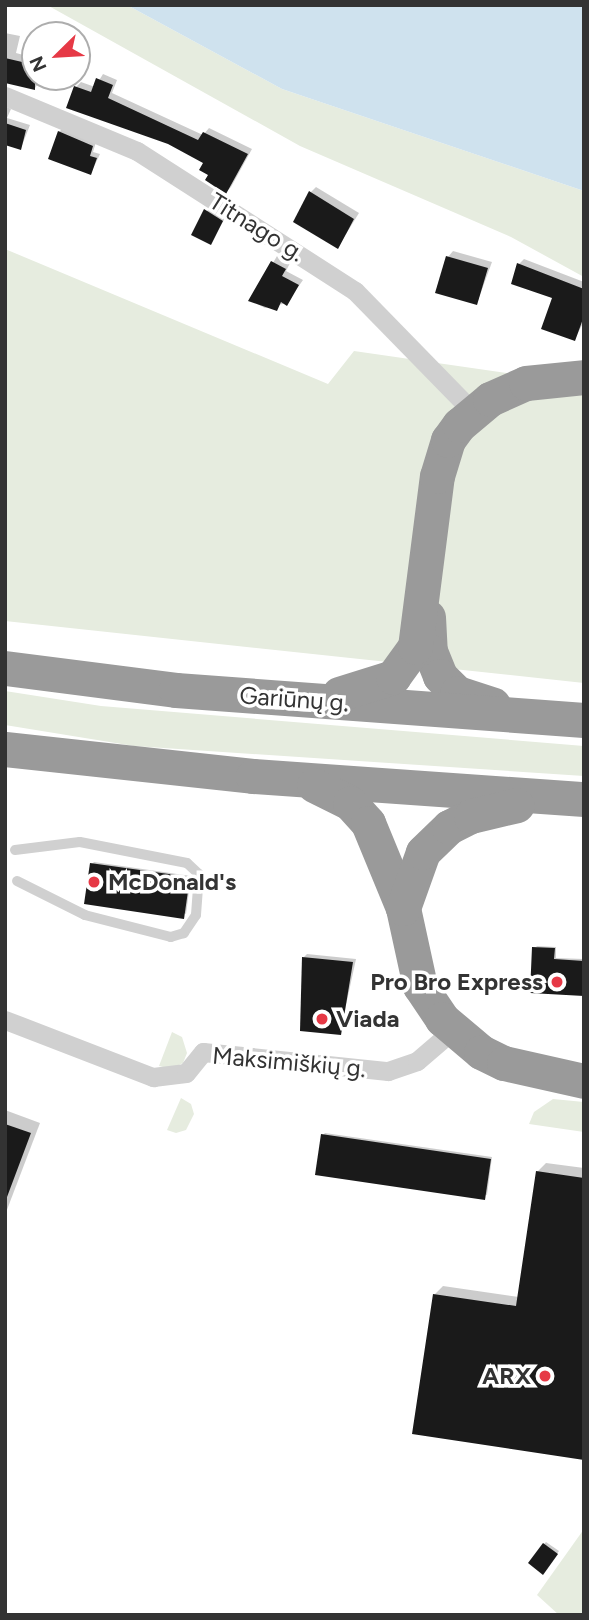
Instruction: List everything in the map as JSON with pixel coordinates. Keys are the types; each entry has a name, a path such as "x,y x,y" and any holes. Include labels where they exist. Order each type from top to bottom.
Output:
{"highway":[{"path":"304,700 366,689 393,677 415,647 426,580 437,476 449,440 472,411 526,383 584,377"},
{"path":"426,580 430,651 440,676 457,693 526,715"},
{"name":"Gariūnų g.","path":"5,668 90,682 584,720"},
{"path":"5,749 303,779 567,798"},
{"path":"303,779 350,803 368,823 403,908 420,986 453,1030 481,1052 522,1070 584,1081"},
{"path":"403,908 423,852 449,827 471,816 567,798"}],"street":[{"name":"Titnago g.","path":"5,96 137,151 310,260 355,291 472,411"},
{"name":"Maksimiškių g.","path":"5,1020 153,1077 186,1073 202,1052 388,1071 417,1061 453,1030"}],"lane":[{"path":"15,850 80,842 187,863 199,874 196,915 184,933 170,937 85,915 17,881"}],"shaded area":[{"path":"47,5 127,5 282,89 584,191 584,277 511,237 300,146 91,30 91,21 76,21"},
{"path":"5,249 328,384 354,351 584,384 584,683 5,621"},
{"path":"5,691 101,706 584,746 584,776 134,746 5,725"},
{"path":"172,1032 182,1037 187,1053 183,1063 171,1069 159,1066"},
{"path":"181,1098 191,1104 194,1114 186,1130 176,1133 167,1130"},
{"path":"553,1099 584,1102 584,1132 529,1124 534,1112"},
{"path":"584,1529 584,1615 559,1615 537,1595"}],"water":[{"path":"127,5 584,5 584,191 282,89"}],"building":[{"path":"5,58 21,62 21,87 5,83"},
{"path":"96,78 113,85 108,98 198,140 203,132 248,154 226,194 205,180 208,175 199,170 203,163 168,144 66,108 72,91 91,92"},
{"path":"5,123 26,130 21,150 5,145"},
{"path":"58,131 93,146 90,156 97,158 91,175 48,159"},
{"path":"309,191 354,219 338,249 293,222"},
{"path":"204,209 223,221 211,245 191,235"},
{"path":"446,256 488,268 477,305 435,293"},
{"path":"271,261 286,269 282,276 299,285 287,306 281,302 277,311 248,301"},
{"path":"517,263 584,289 584,316 575,341 541,329 552,298 511,284"},
{"path":"90,863 190,877 184,919 84,904"},
{"name":"Pro Bro Express","path":"532,947 555,948 554,959 584,961 584,996 530,993"},
{"path":"302,957 353,962 341,1035 300,1031"},
{"path":"5,1124 31,1133 7,1197 5,1196"},
{"path":"321,1134 491,1159 485,1200 315,1175"},
{"name":"ARX","path":"536,1171 584,1178 584,1460 412,1434 433,1294 516,1306"},
{"path":"543,1543 558,1554 543,1575 528,1563"}],"place":[{"name":"McDonald's","path":"94,882"},
{"name":"Pro Bro Express","path":"557,982"},
{"name":"Viada","path":"322,1019"},
{"name":"ARX","path":"545,1376"}]}
